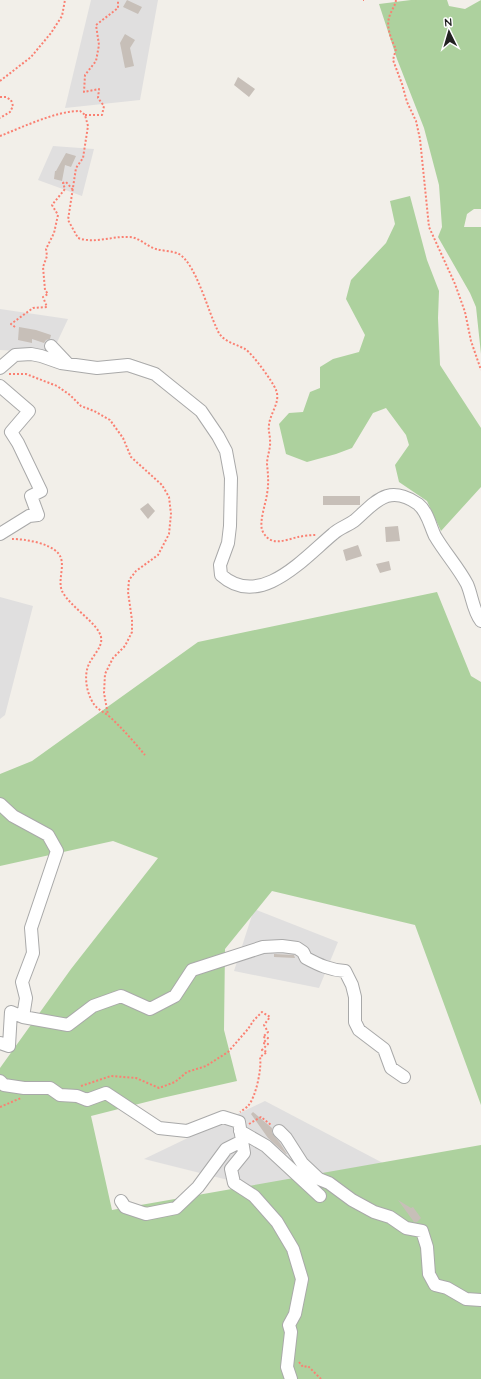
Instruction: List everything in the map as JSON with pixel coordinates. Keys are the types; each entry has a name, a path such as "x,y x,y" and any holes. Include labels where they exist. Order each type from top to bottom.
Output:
{"street":[{"path":"51,346 68,364"},
{"path":"2,371 15,356 31,354 68,364 97,368 128,365 156,374 201,411 226,451 231,478 230,526 228,543 222,554 220,565 221,575 228,581 241,586 253,587 267,583 289,572 335,532 352,522 376,502 388,495 400,495 413,500 425,513 435,536 467,585 481,621"},
{"path":"0,386 29,412 10,432 18,443 41,491 32,496 38,515 29,516 3,537"},
{"path":"0,804 13,816 48,835 57,851 31,928 33,953 22,982 26,998 23,1017"},
{"path":"0,1043 9,1046 11,1012 23,1017 68,1025 94,1006 121,996 150,1009 175,996 192,970 263,947 282,946 297,948 303,952 306,958 321,966 333,970 345,971 352,985 355,997 355,1022 359,1030 384,1050 391,1068 404,1077"},
{"path":"0,1081 4,1085 24,1088 50,1088 60,1095 77,1096 88,1100 106,1093 159,1128 187,1131 223,1117 240,1132 266,1146 320,1196"},
{"path":"279,1131 286,1138 302,1163 319,1179 329,1183 352,1200 374,1212 390,1217 406,1228 422,1231 427,1247 428,1274 435,1285 447,1288 466,1299 481,1300"},
{"path":"121,1201 125,1207 146,1214 176,1208 198,1187 240,1132"},
{"path":"240,1132 244,1153 231,1169 234,1183 254,1196 277,1222 292,1249 302,1279 295,1314 289,1325 291,1332 287,1367 291,1379"}],"path":[{"path":"0,81 31,57 51,33 62,16 65,0"},
{"path":"85,115 102,115 104,106 98,98 99,89 84,92 85,75 96,61 99,45 96,25 118,8 118,0"},
{"path":"396,0 388,19 391,39 396,49 393,60 420,139 429,227 455,284 465,312 471,341 481,370"},
{"path":"0,97 6,97 11,100 12,106 10,112 0,118"},
{"path":"0,136 43,119 67,113 80,111 85,115 88,126 84,158 76,168 68,220 78,238 84,240 94,240 128,236 135,237 154,249 178,254 185,258 190,265 206,299 220,336 246,350 254,357 277,391 276,406 268,426 270,440 267,463 269,478 268,491 261,520 263,532 273,541 279,542 297,537 335,532"},
{"path":"15,328 11,324 33,308 47,307 43,297 48,294 45,290 44,267 47,256 46,249 54,233 58,216 52,206 65,189 63,183 66,182 73,190"},
{"path":"2,371 26,374 57,386 70,395 81,406 110,420 123,438 131,457 162,485 169,497 171,514 169,534 158,555 136,571 129,580 128,592 132,632 125,646 113,658 105,674 104,693 108,715"},
{"path":"3,537 33,541 50,547 58,553 61,559 60,585 62,591 69,602 95,627 102,638 101,644 86,671 86,680 90,699 95,707 108,715 125,731 145,755"},
{"path":"81,1086 110,1076 136,1078 160,1088 175,1082 187,1072 206,1066 228,1052 262,1012 270,1017 264,1025 268,1032 263,1037 268,1038 263,1043 268,1044 262,1050 267,1052 260,1057 261,1064 253,1096 248,1106 238,1114 240,1132"},
{"path":"0,1107 15,1102 37,1089"},
{"path":"240,1132 261,1117 279,1131"},
{"path":"289,1354 303,1367 308,1366 322,1379"}],"shaded area":[{"path":"91,0 158,0 140,100 65,108"},
{"path":"53,146 94,149 82,196 38,180"},
{"path":"0,309 68,319 52,353 0,350"},
{"path":"0,597 33,606 5,715 0,719"},
{"path":"254,909 338,942 319,988 234,971"},
{"path":"265,1101 478,1213 260,1188 144,1159"}],"green space":[{"path":"411,0 447,0 449,6 465,9 481,0 481,209 474,209 467,214 464,227 481,227 481,354 476,307 470,293 438,237 442,227 439,185 424,128 397,59 379,4"},
{"path":"410,196 427,260 439,291 438,318 440,365 481,428 481,487 441,531 427,501 399,482 395,465 409,445 406,435 386,408 373,413 352,448 307,462 286,454 279,424 289,413 303,412 310,392 320,388 320,367 333,359 359,352 365,335 346,299 351,280 386,243 395,224 390,201"},
{"path":"437,592 471,676 481,682 481,1105 415,925 272,891 225,949 224,1030 237,1081 91,1116 112,1210 481,1145 481,1379 0,1379 0,1068 71,969 158,858 113,841 0,866 0,774 32,761 198,642"}],"building":[{"path":"127,0 142,7 138,14 123,7"},
{"path":"125,34 135,40 130,48 134,66 125,68 120,43"},
{"path":"238,77 255,89 249,97 234,85"},
{"path":"66,153 76,156 71,167 65,165 62,181 54,179 55,171"},
{"path":"19,327 36,330 51,335 50,339 46,340 44,343 32,339 32,343 18,340"},
{"path":"323,496 360,496 360,505 323,505"},
{"path":"148,503 155,511 148,519 140,509"},
{"path":"398,526 400,541 386,542 385,527"},
{"path":"358,545 362,556 346,561 343,550"},
{"path":"389,561 391,570 380,573 376,564"},
{"path":"274,954 294,955 295,958 274,957"},
{"path":"253,1112 272,1128 272,1133 287,1154 268,1138 251,1114"},
{"path":"398,1200 411,1208 413,1207 421,1218 417,1222 414,1222"}]}
